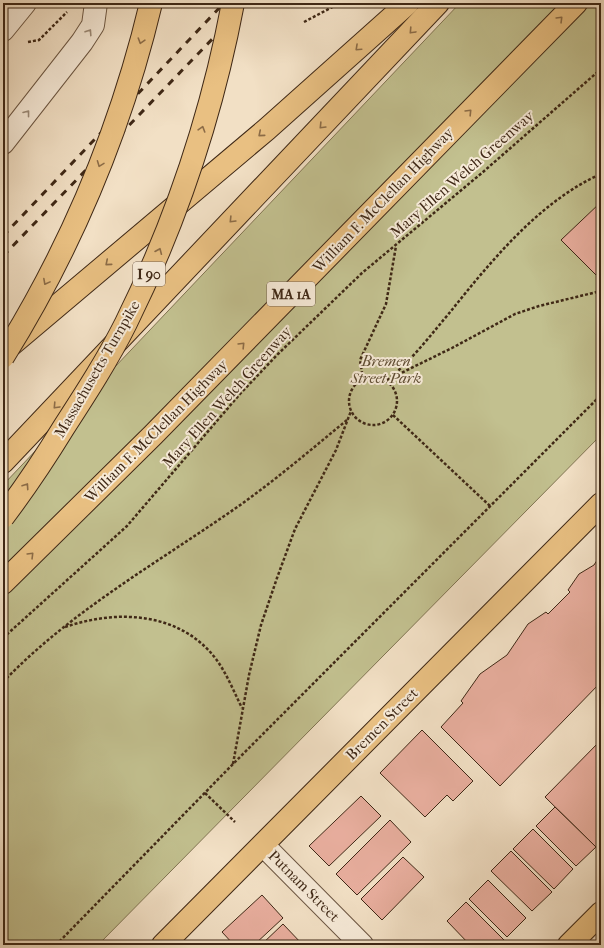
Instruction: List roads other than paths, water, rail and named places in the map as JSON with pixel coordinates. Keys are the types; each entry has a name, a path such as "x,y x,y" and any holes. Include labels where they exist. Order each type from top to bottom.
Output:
{"main road":[{"path":"3,358 40,295 85,203 113,132 127,89 151,3"},
{"name":"Massachusetts Turnpike","path":"3,517 47,455 96,376 125,325 149,276 186,182 204,122 233,3"},
{"path":"3,352 267,129 408,3"},
{"path":"3,462 438,3"},
{"name":"William F. McClellan Highway","path":"3,583 153,435 576,3"},
{"name":"Bremen Street","path":"163,945 601,504"},
{"path":"569,945 601,913"}],"street":[{"path":"3,30 25,3"},
{"path":"3,143 82,42 93,25 96,3"},
{"name":"Putnam Street","path":"262,845 362,945"}],"railway":[{"path":"3,236 224,3"},
{"path":"3,256 247,3"}],"park label":[{"name":"Bremen Street Park","path":"386,370"}]}
